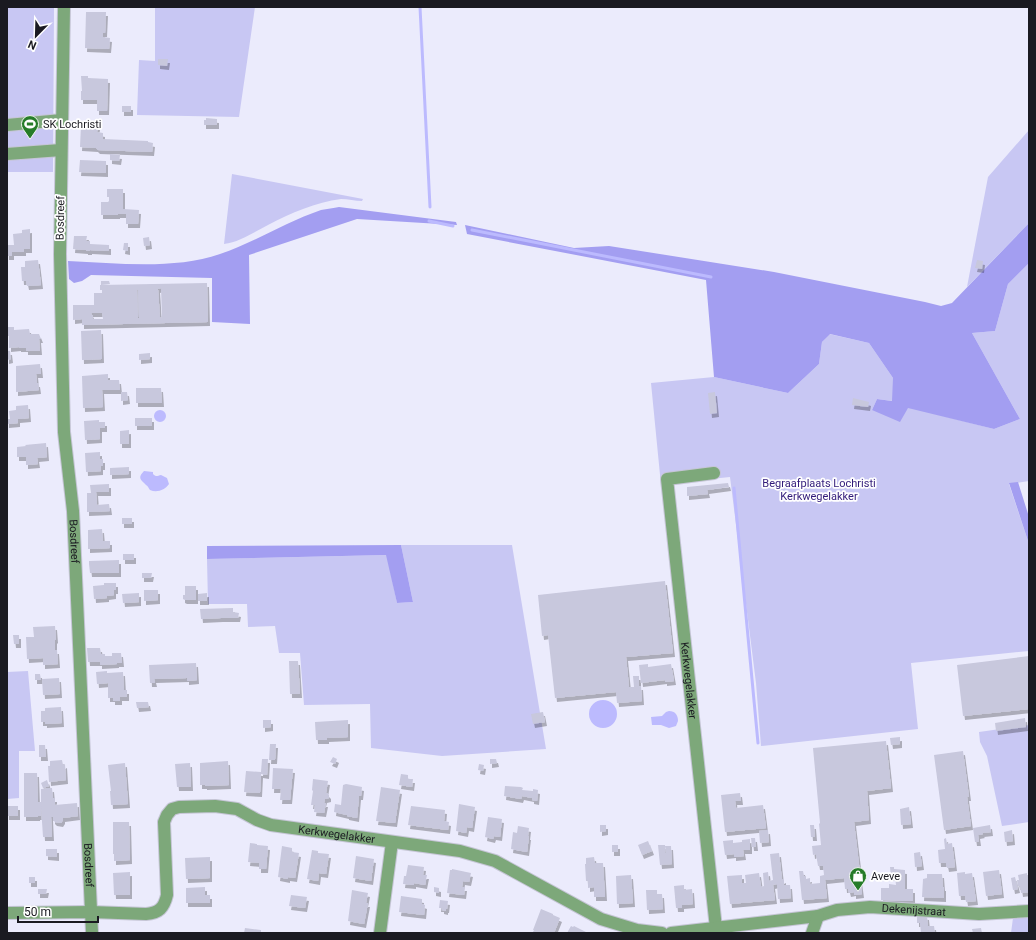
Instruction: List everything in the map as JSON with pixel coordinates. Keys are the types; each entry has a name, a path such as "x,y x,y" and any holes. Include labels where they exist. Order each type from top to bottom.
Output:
{"street":[{"name":"Bosdreef","path":"64,7 60,254 64,432 73,511 92,933"},
{"path":"7,125 62,120"},
{"path":"7,154 61,150"},
{"name":"Kerkwegelakker","path":"714,473 667,479 716,928"},
{"name":"Kerkwegelakker","path":"7,913 91,912 146,914 160,910 165,904 167,895 164,822 167,815 172,809 180,807 215,806 237,809 257,820 271,825 460,851 495,861 601,919 637,930 662,933"},
{"path":"380,933 392,842"},
{"name":"Dekenijstraat","path":"818,916 837,910 870,907 979,914 1029,911"},
{"path":"671,933 818,916 812,933"}],"green space":[{"path":"7,7 54,7 53,172 7,172"},
{"path":"155,7 255,7 239,117 137,115 139,60 155,61"},
{"path":"1029,130 1029,223 967,287 988,177"},
{"path":"232,174 363,199 362,201 341,199 332,200 313,205 286,216 241,239 224,244"},
{"name":"Begraafplaats Lochristi Kerkwegelakker","path":"1029,263 1029,481 1009,484 1029,544 1029,651 911,663 918,729 761,746 756,683 730,477 661,485 651,383 714,377 788,393 819,364 822,342 829,334 869,343 893,378 893,401 877,399 872,410 908,407 994,429 1020,419 972,333 995,331 1008,284"},
{"path":"401,545 512,545 546,749 442,756 371,748 370,704 304,705 300,653 279,653 275,626 248,627 247,604 208,604 207,559 387,555 397,603 413,602"},
{"path":"28,671 35,751 19,751 19,798 7,799 7,672"},
{"path":"1029,725 1029,822 1002,826 987,756 980,742 979,732"},
{"path":"1029,916 1029,933 1011,933 1013,918"}],"shaded area":[{"path":"339,207 456,222 457,225 357,219 249,255 250,324 212,322 212,278 91,275 82,281 74,283 69,279 68,261 125,264 165,264 202,259 233,249 295,220 321,210"},
{"path":"1029,223 1029,263 1008,284 995,331 972,333 1020,419 994,429 908,408 900,422 872,410 877,399 892,401 893,378 869,343 830,334 822,342 819,364 788,393 714,377 706,280 467,234 465,225 574,248 609,246 774,272 941,306 952,303"},
{"path":"162,410 165,411 165,421 158,422 155,421 154,414 155,411"},
{"path":"144,471 153,472 155,476 161,475 167,478 169,484 161,490 150,490 140,479"},
{"path":"1018,482 1029,517 1029,544 1009,483"},
{"path":"401,545 413,602 397,603 386,555 207,559 207,546"},
{"path":"603,700 613,704 617,714 613,724 603,728 593,724 589,714 593,704"},
{"path":"669,711 677,715 678,721 676,726 669,728 661,725 652,725 651,717 662,716"}],"building":[{"path":"86,12 106,12 105,33 103,33 103,37 110,38 109,49 85,48"},
{"path":"158,59 168,59 167,66 158,65"},
{"path":"81,76 88,76 88,78 108,79 107,111 97,111 97,100 81,100"},
{"path":"122,106 131,106 131,112 122,112"},
{"path":"206,118 217,119 217,125 204,125 204,120 206,120"},
{"path":"81,125 98,126 97,132 103,133 103,139 148,141 153,143 152,152 98,150 96,148 80,147"},
{"path":"110,154 120,155 119,161 110,160"},
{"path":"80,160 106,161 106,173 79,172"},
{"path":"107,189 123,189 123,209 139,210 138,224 126,224 126,214 101,215 101,202 109,201 109,197 107,197"},
{"path":"30,229 30,249 24,249 24,252 12,252 12,256 7,256 7,245 14,245 13,234 22,233 22,230"},
{"path":"74,236 87,236 86,241 90,241 90,244 109,245 109,251 86,251 73,249"},
{"path":"149,237 150,245 144,246 143,238"},
{"path":"124,243 128,243 128,251 123,250"},
{"path":"38,260 41,285 27,286 26,281 22,281 21,267 25,267 25,261"},
{"path":"977,260 983,261 982,269 975,268"},
{"path":"101,281 109,281 110,284 101,285"},
{"path":"207,283 208,322 82,325 82,319 73,320 73,305 94,305 94,293 102,293 102,290 100,290 100,285","holes":["161,288 162,317 160,318 158,289","137,289 139,318 138,318","91,313 102,313 103,319 93,319"]},
{"path":"7,327 14,327 14,330 29,329 30,334 39,334 41,339 39,339 40,351 26,351 26,348 19,347 9,348"},
{"path":"101,330 102,359 82,360 81,331"},
{"path":"7,351 10,351 11,359 7,360"},
{"path":"150,353 150,359 139,360 139,354"},
{"path":"40,364 41,374 36,374 39,390 16,392 16,366"},
{"path":"108,374 108,380 119,380 120,390 102,390 103,407 83,408 82,376"},
{"path":"136,388 161,388 162,403 136,403"},
{"path":"121,392 127,392 128,400 121,401"},
{"path":"715,392 717,413 710,414 708,393"},
{"path":"853,398 869,402 868,407 852,405"},
{"path":"28,405 29,418 18,419 18,423 7,424 7,419 10,419 9,411 16,410 16,406"},
{"path":"135,418 152,418 152,426 135,426"},
{"path":"99,420 99,422 105,422 105,428 100,428 100,439 85,440 84,421"},
{"path":"129,430 129,444 120,444 120,431"},
{"path":"46,443 47,457 37,458 38,464 26,465 26,457 17,457 17,447"},
{"path":"100,452 100,459 103,459 101,471 86,472 85,453"},
{"path":"129,467 129,474 110,475 110,468"},
{"path":"728,483 729,487 707,490 708,494 687,496 687,487"},
{"path":"109,484 109,492 96,492 97,505 109,504 110,511 87,512 87,493 91,493 90,485"},
{"path":"122,518 132,518 132,524 122,524"},
{"path":"102,529 103,541 110,541 110,548 88,549 88,530"},
{"path":"123,554 134,554 134,560 123,560"},
{"path":"119,560 119,573 90,573 89,561"},
{"path":"142,573 152,573 151,578 142,578"},
{"path":"665,581 673,653 626,657 629,687 634,687 633,676 639,676 642,701 617,703 616,692 555,698 548,635 542,636 538,595"},
{"path":"104,583 116,583 114,595 107,596 107,598 94,599 93,586 104,585"},
{"path":"185,586 196,586 196,600 183,599 183,595 185,595"},
{"path":"144,590 158,590 158,600 144,601"},
{"path":"139,593 139,602 123,603 122,594"},
{"path":"207,593 207,601 198,601 198,594"},
{"path":"233,608 233,612 239,613 238,618 201,619 200,609"},
{"path":"55,626 55,650 57,650 58,664 43,665 43,658 27,659 26,637 34,637 33,627"},
{"path":"13,635 19,635 19,644 14,644"},
{"path":"87,648 100,648 101,654 105,654 105,656 112,656 112,653 121,653 122,663 100,665 100,662 88,662"},
{"path":"1029,656 1029,709 963,716 957,665"},
{"path":"289,661 298,661 300,694 290,694"},
{"path":"196,663 197,680 187,681 187,678 154,679 155,683 150,683 149,665"},
{"path":"648,664 648,667 671,664 674,681 665,682 665,680 641,683 639,665"},
{"path":"107,671 107,673 123,672 124,690 127,690 127,697 120,697 120,701 113,701 113,698 108,698 108,683 97,684 96,672"},
{"path":"35,674 40,674 41,680 35,680"},
{"path":"59,678 60,694 43,695 42,679"},
{"path":"136,702 148,702 149,707 137,708"},
{"path":"61,707 62,723 45,724 45,722 41,722 41,711 45,711 45,708"},
{"path":"543,712 545,722 533,724 531,714"},
{"path":"1025,718 1026,727 996,731 995,723"},
{"path":"263,720 271,720 271,727 263,728"},
{"path":"348,720 348,737 316,740 315,722"},
{"path":"900,737 900,744 891,745 890,738"},
{"path":"886,741 891,788 867,791 869,820 854,822 860,873 855,874 854,879 860,879 862,894 854,895 854,892 849,893 848,889 845,889 844,878 825,880 827,898 802,900 799,871 803,871 806,879 810,878 810,884 820,883 820,876 824,875 823,866 818,866 816,854 813,855 812,846 821,845 813,748"},
{"path":"270,744 276,744 275,760 269,760"},
{"path":"39,745 45,745 46,757 39,757"},
{"path":"963,751 971,826 944,830 934,755"},
{"path":"333,757 337,759 335,764 330,762"},
{"path":"262,759 268,759 267,775 261,774 260,793 244,792 246,771 261,772"},
{"path":"490,759 496,759 497,763 490,764"},
{"path":"62,760 63,765 65,764 66,780 49,782 48,766 50,766 50,761"},
{"path":"228,761 229,785 200,785 200,763"},
{"path":"125,763 128,804 111,805 108,765"},
{"path":"190,763 191,787 177,787 175,764"},
{"path":"479,764 484,765 483,771 478,770"},
{"path":"273,768 293,769 290,800 280,800 281,789 272,789"},
{"path":"24,773 37,773 38,802 41,802 41,789 52,788 53,798 55,798 55,805 77,803 78,816 63,818 61,823 55,822 53,817 51,817 52,837 43,837 41,806 41,816 24,817"},
{"path":"401,774 408,775 408,779 413,779 412,787 399,785"},
{"path":"313,779 328,781 326,793 329,795 329,798 325,799 324,803 326,803 324,813 314,812 315,805 311,805"},
{"path":"47,780 49,786 43,788 41,783"},
{"path":"346,784 362,787 361,796 359,796 357,818 334,812 335,804 341,805 343,785"},
{"path":"505,786 521,787 523,788 522,790 538,790 537,801 532,800 532,798 522,796 521,799 504,796"},
{"path":"381,787 400,790 395,823 376,821"},
{"path":"740,793 741,801 735,801 736,808 763,805 766,828 725,832 721,795"},
{"path":"459,804 475,807 472,828 467,827 466,833 456,831"},
{"path":"7,806 18,806 18,816 7,816"},
{"path":"411,806 445,810 444,821 449,822 448,830 408,825"},
{"path":"909,807 911,824 901,825 900,809"},
{"path":"488,817 502,819 500,837 494,836 493,839 485,837"},
{"path":"113,822 129,822 130,860 114,861"},
{"path":"600,825 606,825 606,831 600,832"},
{"path":"810,825 814,825 815,837 811,837"},
{"path":"990,825 991,832 978,835 979,842 975,842 973,828"},
{"path":"518,826 529,828 527,852 511,849 513,832 517,833"},
{"path":"768,830 769,842 760,843 759,831"},
{"path":"1012,830 1013,841 1005,842 1004,832"},
{"path":"751,838 755,838 756,847 752,847"},
{"path":"946,838 947,844 952,843 955,867 947,868 946,863 939,863 938,850 945,849 944,839"},
{"path":"750,839 750,850 743,850 744,856 734,857 734,854 725,855 723,841 733,840 733,843"},
{"path":"648,841 652,851 642,855 638,845"},
{"path":"250,843 268,846 266,869 259,869 259,863 248,862"},
{"path":"612,845 618,845 618,852 612,852"},
{"path":"658,845 671,846 672,864 660,865"},
{"path":"282,846 292,848 292,852 299,853 295,878 288,877 288,879 278,877"},
{"path":"46,849 57,849 57,857 46,856"},
{"path":"312,850 318,851 318,853 329,854 326,874 319,873 318,881 307,879"},
{"path":"920,852 922,866 915,867 914,853"},
{"path":"779,853 782,880 784,879 784,885 790,885 791,898 778,899 777,884 773,885 775,900 730,904 727,876 742,875 742,883 746,883 745,875 759,873 761,887 764,886 763,873 768,872 769,881 773,880 770,854"},
{"path":"356,856 374,859 371,881 353,878"},
{"path":"210,857 210,878 186,879 185,858"},
{"path":"594,857 595,863 603,863 605,897 594,897 594,887 588,888 588,881 586,881 586,858"},
{"path":"408,865 424,867 423,875 427,875 425,885 414,883 414,885 403,884"},
{"path":"890,867 905,870 905,889 913,889 913,901 881,900 881,888 889,888 889,884 896,885 895,877 891,877"},
{"path":"452,869 471,873 469,882 463,881 462,887 465,887 464,895 447,893 450,870"},
{"path":"999,870 1002,894 986,896 983,872"},
{"path":"130,872 130,895 114,895 113,873"},
{"path":"965,872 965,874 972,873 976,901 966,902 965,896 959,896 957,873"},
{"path":"1027,873 1027,875 1029,875 1029,892 1021,893 1017,880 1019,880 1018,875"},
{"path":"927,874 942,874 944,898 922,897 923,879 927,878"},
{"path":"631,875 633,903 617,904 616,876"},
{"path":"29,877 35,877 35,883 29,883"},
{"path":"1015,877 1018,889 1013,890 1011,878"},
{"path":"684,885 684,890 692,889 693,904 682,905 682,908 676,908 674,886"},
{"path":"205,887 205,895 210,895 210,903 186,903 186,888"},
{"path":"434,887 439,888 439,893 434,892"},
{"path":"38,889 47,889 46,894 38,894"},
{"path":"352,890 368,893 366,903 368,903 364,924 348,921"},
{"path":"646,890 657,890 657,894 662,894 663,909 647,910"},
{"path":"291,895 307,897 305,908 289,906"},
{"path":"401,896 422,899 422,904 425,905 424,915 399,912"},
{"path":"440,900 448,901 446,911 439,908"},
{"path":"541,909 560,918 554,933 533,932"},
{"path":"917,915 927,916 928,926 934,926 935,933 921,933 920,923 917,923"},
{"path":"571,926 574,926 588,933 567,933"},
{"path":"245,928 261,930 261,933 244,933"},
{"path":"981,928 982,933 973,933 972,929"}],"waterway":[{"path":"420,7 430,207"},
{"path":"429,221 453,226"},
{"path":"472,230 711,277"},
{"path":"734,488 758,743"}],"place":[{"name":"SK Lochristi","path":"30,139"},
{"name":"Aveve","path":"858,891"}]}
